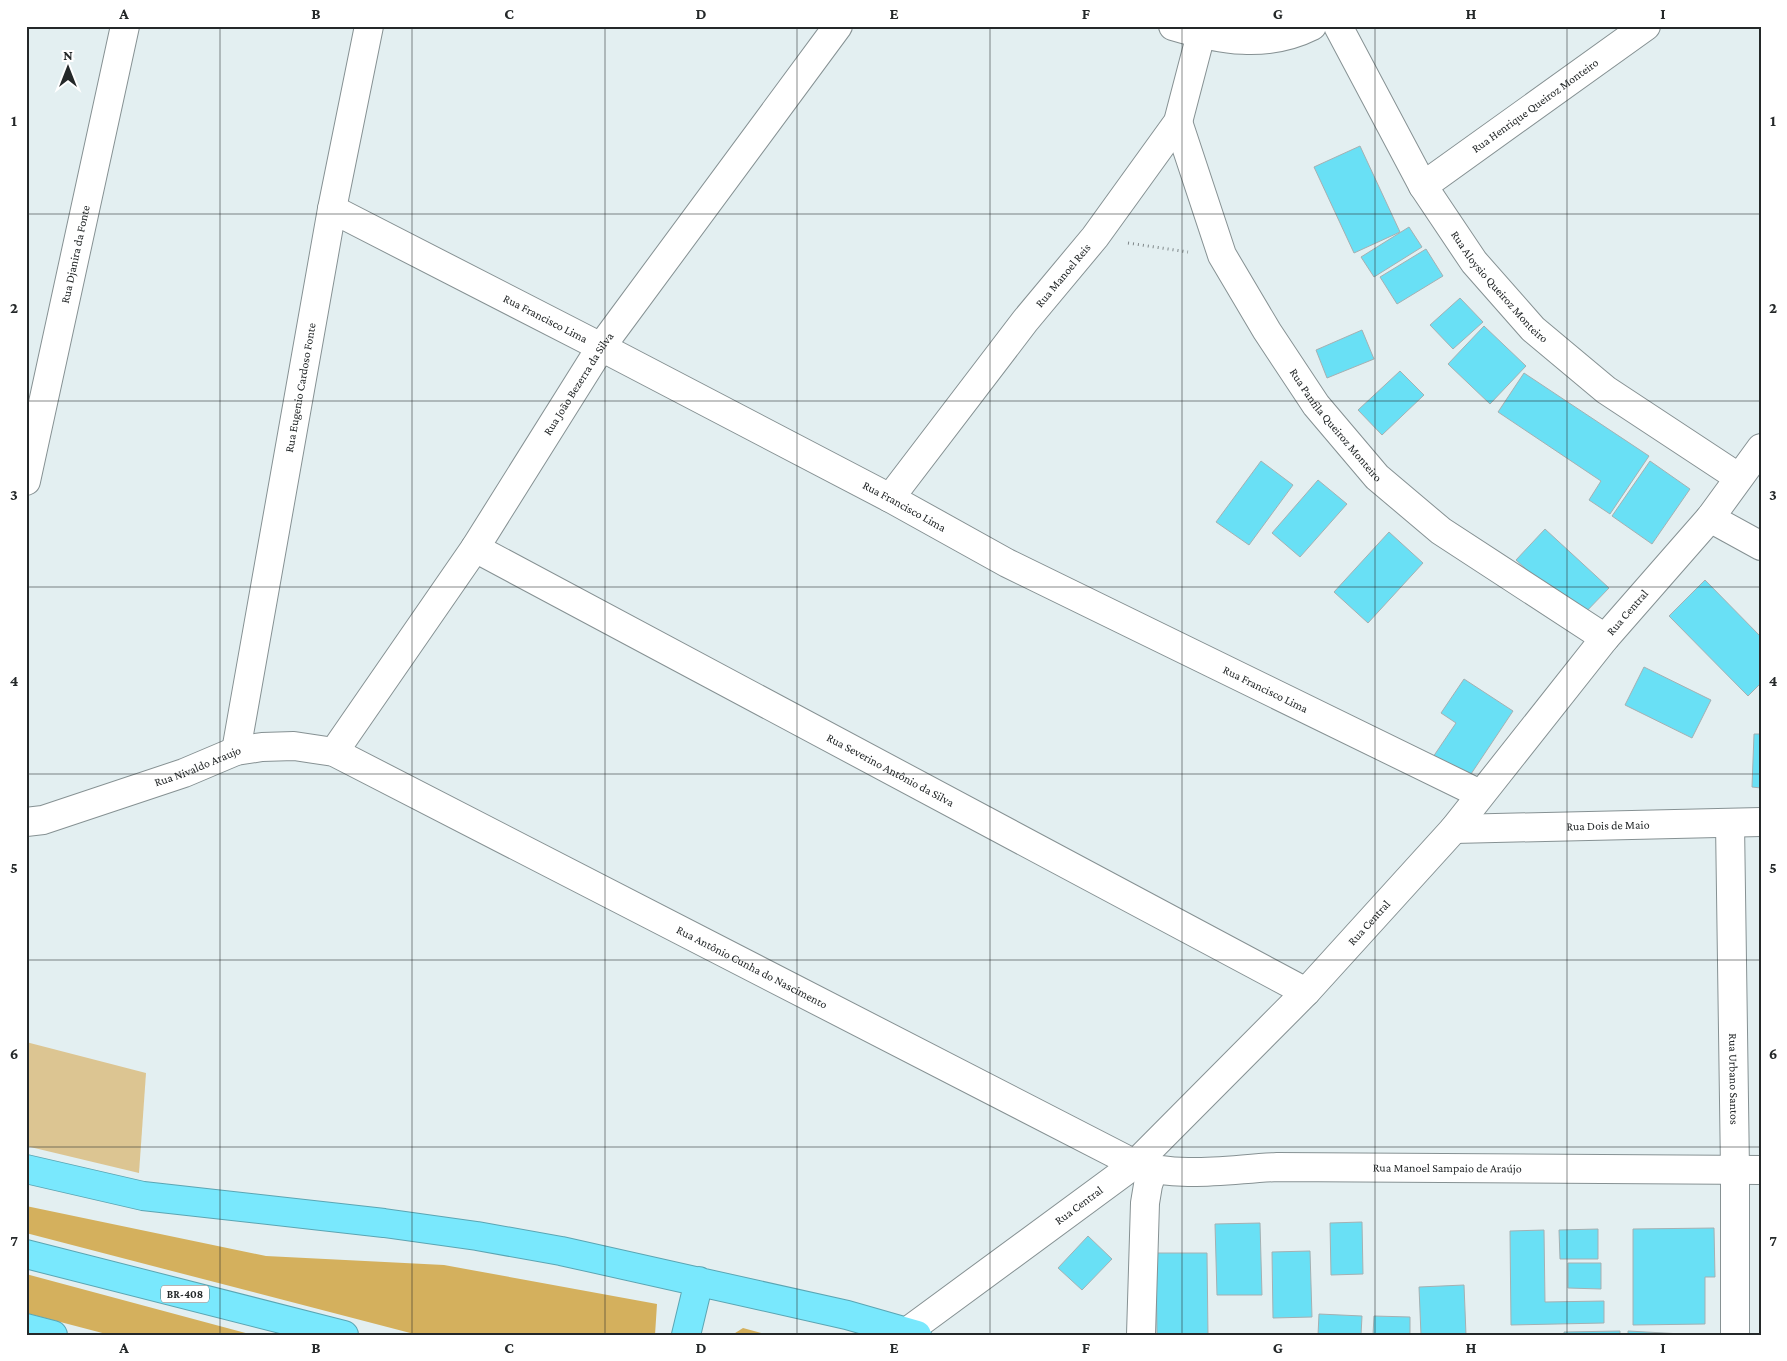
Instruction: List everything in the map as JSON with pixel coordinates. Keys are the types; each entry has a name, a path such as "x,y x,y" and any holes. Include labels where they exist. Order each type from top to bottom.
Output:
{"highway":[{"path":"26,1169 143,1196 384,1223 477,1236 561,1251 847,1315 913,1333"},
{"name":"BR-408","path":"26,1254 344,1335"},
{"path":"686,1335 699,1281"},
{"path":"26,1328 53,1335"}],"street":[{"name":"Rua Djanira da Fonte","path":"26,481 125,26"},
{"name":"Rua Eugenio Cardoso Fonte","path":"236,751 332,209 369,26"},
{"name":"Rua João Bezerra da Silva","path":"334,752 475,548 602,347 838,26"},
{"path":"1173,26 1201,34 1245,41 1282,38 1312,26"},
{"name":"Rua Aloysio Queiroz Monteiro","path":"1338,26 1423,186 1474,262 1533,329 1606,390 1738,477"},
{"name":"Rua Henrique Queiroz Monteiro","path":"1423,186 1646,26"},
{"name":"Rua Manoel Reis","path":"890,498 1025,321 1096,237 1178,122 1201,34"},
{"name":"Rua Panfila Queiroz Monteiro","path":"1178,122 1222,255 1267,332 1316,405 1378,476 1440,531 1605,638"},
{"name":"Rua Francisco Lima","path":"332,209 602,347 890,498 1007,563 1480,794"},
{"name":"Rua Central","path":"913,1333 1144,1167 1454,829 1605,638 1710,518 1738,477 1761,448"},
{"path":"1710,518 1761,546"},
{"name":"Rua Severino Antônio da Silva","path":"475,548 1306,992"},
{"name":"Rua Nivaldo Araujo","path":"26,822 43,820 184,773 236,751 294,746 334,752 370,770"},
{"name":"Rua Antônio Cunha do Nascimento","path":"370,770 1144,1167"},
{"name":"Rua Dois de Maio","path":"1454,829 1761,822"},
{"name":"Rua Urbano Santos","path":"1730,823 1748,1170 1734,1335"},
{"path":"1141,1335 1145,1203 1148,1185 1144,1167"},
{"name":"Rua Manoel Sampaio de Araújo","path":"1144,1167 1172,1172 1278,1167 1748,1170"}],"path":[{"path":"1096,237 1173,251 1222,255"}],"shaded area":[{"path":"26,1042 146,1073 139,1173 26,1146"},
{"path":"26,1206 266,1256 444,1265 657,1304 655,1335 418,1335 26,1233"},
{"path":"26,1274 253,1335 110,1335 26,1313"},
{"path":"743,1328 769,1335 732,1335"}],"building":[{"path":"1360,146 1400,232 1354,253 1314,167"},
{"path":"1409,227 1422,247 1374,277 1361,257"},
{"path":"1426,249 1443,276 1397,304 1380,277"},
{"path":"1460,298 1483,322 1453,349 1430,325"},
{"path":"1484,326 1526,366 1490,404 1448,364"},
{"path":"1362,330 1374,359 1327,378 1316,350"},
{"path":"1400,371 1424,395 1382,435 1358,410"},
{"path":"1524,373 1649,456 1610,514 1589,500 1601,481 1498,412"},
{"path":"1261,461 1293,485 1249,545 1216,522"},
{"path":"1650,461 1690,489 1652,544 1612,516"},
{"path":"1318,480 1347,504 1300,557 1272,533"},
{"path":"1545,529 1609,588 1580,618 1516,560"},
{"path":"1389,532 1423,563 1368,623 1334,592"},
{"path":"1705,580 1761,637 1761,683 1748,696 1669,616"},
{"path":"1644,667 1711,700 1692,738 1625,705"},
{"path":"1464,679 1513,711 1467,780 1433,757 1456,723 1441,713"},
{"path":"1754,734 1761,734 1761,788 1752,787"},
{"path":"1362,1222 1363,1274 1331,1275 1330,1223"},
{"path":"1260,1223 1262,1295 1217,1295 1215,1224"},
{"path":"1714,1228 1715,1277 1705,1277 1705,1324 1633,1325 1633,1229"},
{"path":"1598,1229 1598,1259 1560,1259 1559,1230"},
{"path":"1544,1230 1545,1302 1604,1301 1604,1323 1511,1325 1510,1231"},
{"path":"1088,1236 1112,1259 1082,1290 1058,1268"},
{"path":"1310,1251 1312,1317 1273,1318 1272,1252"},
{"path":"1156,1253 1207,1253 1208,1335 1157,1335"},
{"path":"1568,1263 1601,1263 1601,1289 1568,1288"},
{"path":"1464,1285 1466,1335 1421,1335 1419,1287"},
{"path":"1319,1314 1362,1316 1361,1335 1318,1335"},
{"path":"1374,1316 1410,1317 1410,1335 1373,1335"},
{"path":"1620,1331 1620,1335 1564,1335 1564,1332"},
{"path":"1628,1331 1700,1335 1628,1335"}]}
